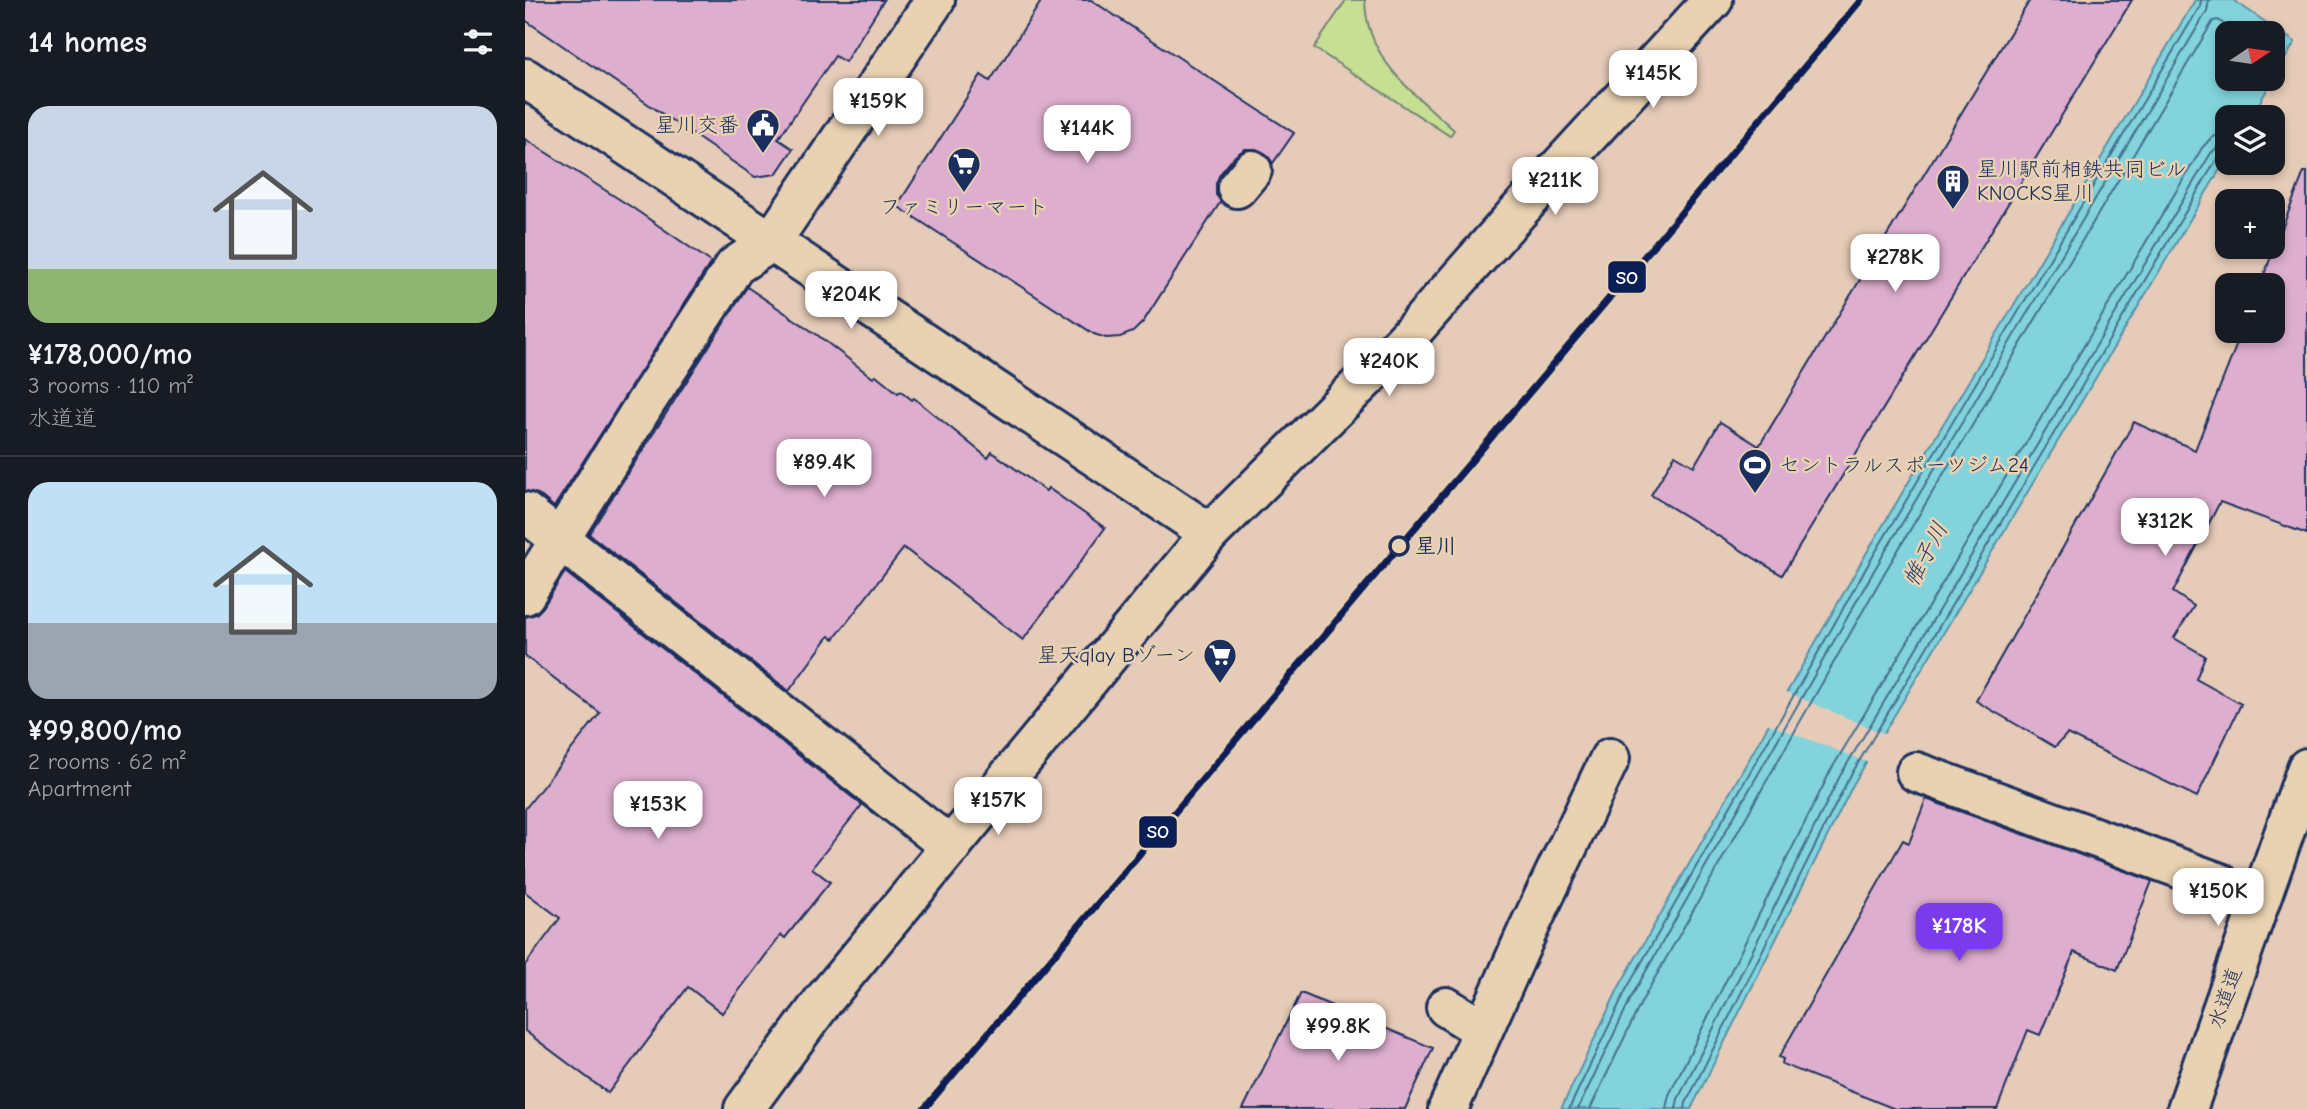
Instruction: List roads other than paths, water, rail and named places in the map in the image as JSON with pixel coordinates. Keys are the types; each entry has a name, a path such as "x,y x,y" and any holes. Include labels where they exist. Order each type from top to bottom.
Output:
{"street":[{"path":"525,595 735,266 771,242 935,0"},
{"path":"744,1109 823,1001 1210,533 1404,341 1713,0"},
{"path":"525,78 1210,533"},
{"path":"525,513 951,847"},
{"path":"1448,1109 1610,758"},
{"name":"水道道","path":"2187,1109 2307,768"},
{"path":"1916,772 2220,883"},
{"path":"1446,1007 1483,1030"}],"water":[{"name":"帷子川","path":"2195,0 2233,0 2264,21 2215,21 2215,91 2266,91 2258,105 2215,105 2217,175 1854,783 1691,1109 1561,1109 1619,987 1863,559"},
{"path":"2285,35 2295,42 2285,59"}],"place":[{"name":"星川交番","path":"763,155"},
{"name":"ファミリーマート","path":"964,194"},
{"name":"星川駅前相鉄共同ビル KNOCKS星川","path":"1953,211"},
{"name":"セントラルスポーツジム24","path":"1755,495"},
{"name":"星川","path":"1399,546"},
{"name":"星天qlay Bゾーン","path":"1220,685"}]}
